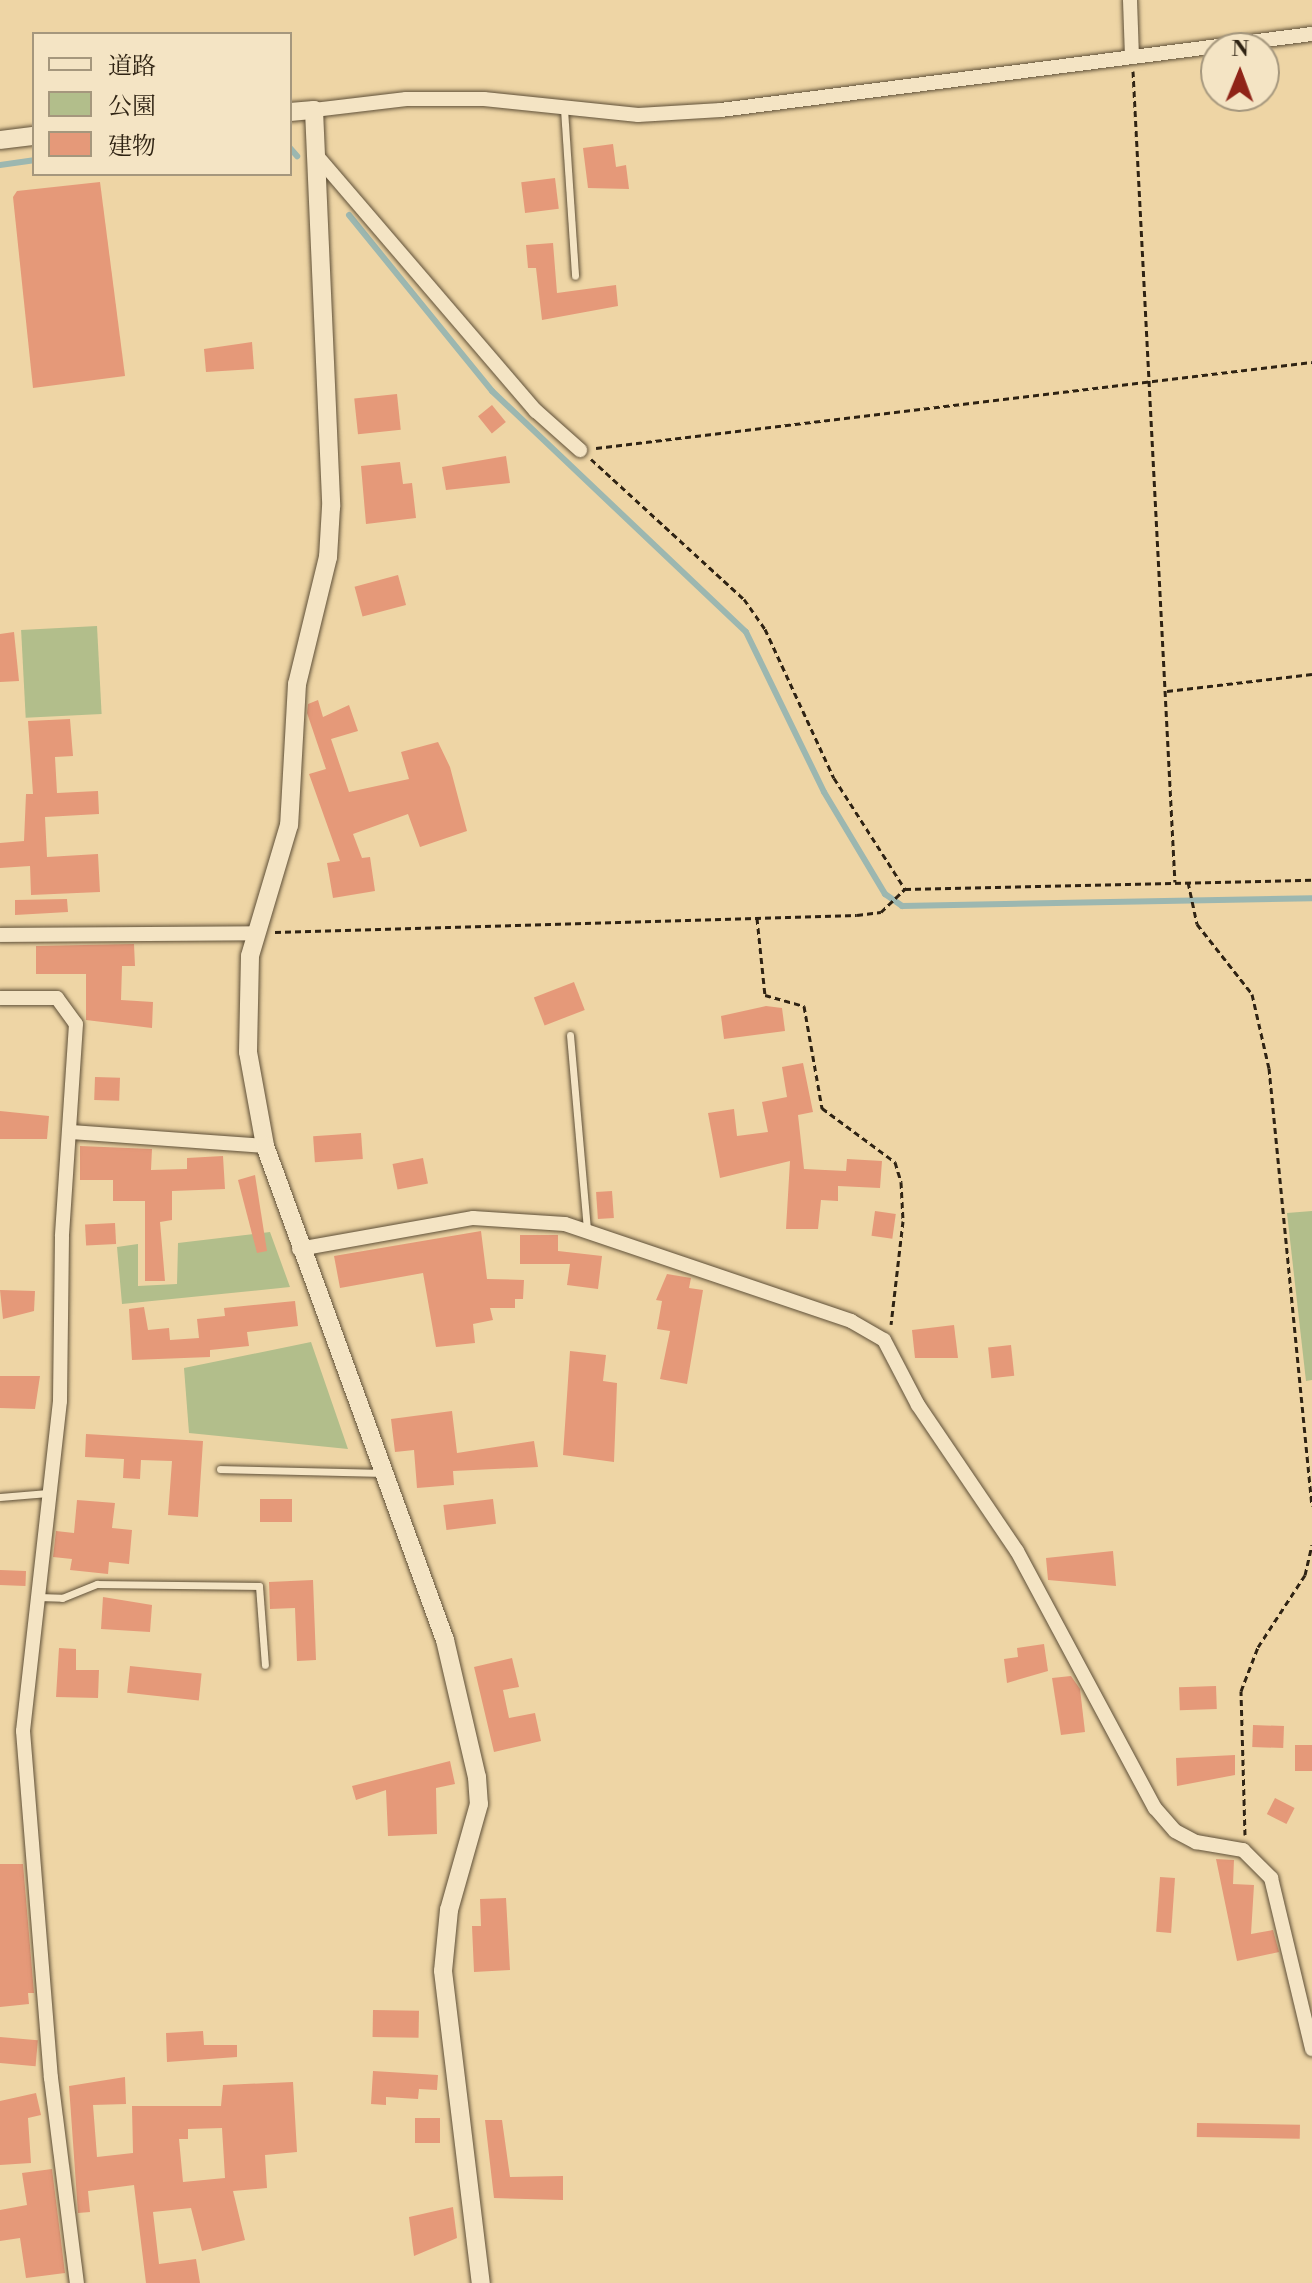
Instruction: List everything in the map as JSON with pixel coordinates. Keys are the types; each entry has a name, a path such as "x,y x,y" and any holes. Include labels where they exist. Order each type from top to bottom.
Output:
{"street":[{"path":"1130,0 1132,56"},
{"path":"292,112 406,99 638,115 721,110 1312,34"},
{"path":"314,110 318,157 328,557 297,684 289,825 256,933 248,1052 265,1146 299,1249 459,1685 477,1777 479,1804 449,1910 443,1971 481,2283"},
{"path":"0,140 32,136"},
{"path":"318,157 514,388 580,450"},
{"path":"0,935 256,933"},
{"path":"0,998 57,998 76,1024 60,1401 35,1597 23,1731 51,2078 77,2283"},
{"path":"71,1132 265,1146"},
{"path":"299,1249 473,1218 587,1230 837,1316 884,1340 918,1405 1017,1551 1155,1808 1175,1831 1196,1842 1243,1850 1271,1878 1282,1906 1312,2049"}],"lane":[{"path":"564,109 575,276"},
{"path":"570,1035 587,1230"},
{"path":"220,1469 381,1473"},
{"path":"0,1497 48,1493"},
{"path":"35,1597 62,1598 97,1584 259,1586 265,1665"}],"path":[{"path":"1132,56 1152,382 1175,882"},
{"path":"580,450 1312,362"},
{"path":"580,450 744,599 765,629 834,778 905,889"},
{"path":"1167,691 1312,674"},
{"path":"256,933 857,915 890,904 905,889 1312,880"},
{"path":"1188,882 1190,907 1252,994 1269,1068 1312,1506"},
{"path":"757,918 765,995 804,1006 822,1108 895,1162 901,1182 903,1221 884,1340"},
{"path":"1243,1850 1241,1691 1258,1647 1305,1575 1312,1545"}],"green space":[{"path":"97,626 102,714 26,718 21,630"},
{"path":"1312,1211 1312,1380 1306,1381 1287,1213"},
{"path":"270,1232 290,1287 122,1304 117,1247 138,1244 138,1286 177,1284 178,1243"},
{"path":"311,1342 348,1449 189,1433 184,1368"}],"building":[{"path":"613,144 616,167 626,165 629,189 588,188 583,148"},
{"path":"555,178 559,209 525,213 521,182"},
{"path":"100,182 125,376 33,388 13,197 17,191"},
{"path":"553,243 557,293 616,285 618,306 542,320 536,268 528,268 526,245"},
{"path":"252,342 254,369 206,372 204,349"},
{"path":"397,394 401,430 358,434 354,398"},
{"path":"492,405 506,422 492,433 478,416"},
{"path":"506,456 510,483 446,490 442,467"},
{"path":"400,462 403,484 412,483 416,518 366,524 361,466"},
{"path":"398,575 406,605 363,617 355,587"},
{"path":"14,632 19,681 0,682 0,634"},
{"path":"318,700 323,717 349,705 358,731 331,739 349,792 409,779 401,752 438,742 450,767 467,831 420,847 408,814 353,834 362,858 370,857 375,891 333,898 327,863 340,861 309,774 326,769 307,713 308,704"},
{"path":"70,719 73,756 55,757 57,793 98,791 99,814 45,817 47,857 98,854 100,892 31,895 30,866 0,868 0,843 24,841 26,794 33,794 28,721"},
{"path":"67,899 68,912 15,915 15,900"},
{"path":"134,944 135,966 122,966 121,1000 153,1002 152,1028 86,1020 86,974 36,974 36,946"},
{"path":"574,982 585,1010 545,1025 534,997"},
{"path":"766,1006 782,1008 785,1031 724,1039 721,1016"},
{"path":"803,1063 813,1112 798,1115 804,1169 846,1171 847,1159 882,1161 880,1188 838,1186 838,1201 821,1200 818,1229 786,1229 790,1161 720,1178 708,1113 734,1109 737,1136 768,1132 762,1102 787,1097 782,1067"},
{"path":"95,1077 120,1078 119,1101 94,1100"},
{"path":"0,1111 49,1116 47,1139 0,1139"},
{"path":"361,1133 363,1159 315,1162 313,1136"},
{"path":"80,1146 152,1149 151,1170 187,1169 187,1158 223,1156 225,1189 172,1191 172,1220 160,1222 165,1281 145,1281 145,1201 113,1201 113,1180 80,1180"},
{"path":"423,1158 428,1184 398,1189 393,1164"},
{"path":"255,1175 267,1251 257,1253 238,1180"},
{"path":"612,1191 614,1218 598,1219 596,1192"},
{"path":"875,1211 896,1214 892,1239 872,1236"},
{"path":"115,1223 116,1244 86,1246 85,1225"},
{"path":"481,1231 487,1279 524,1280 523,1299 515,1299 515,1308 490,1308 493,1320 473,1324 475,1343 436,1347 423,1273 340,1288 334,1256"},
{"path":"520,1235 558,1235 558,1251 602,1256 598,1289 567,1285 570,1264 520,1264"},
{"path":"667,1274 691,1278 689,1288 703,1290 687,1384 660,1379 670,1331 657,1329 662,1301 656,1300"},
{"path":"0,1290 35,1291 34,1311 3,1319"},
{"path":"295,1301 298,1326 247,1332 249,1346 210,1350 210,1357 132,1360 129,1309 144,1307 148,1330 169,1328 170,1340 199,1338 197,1319 225,1316 224,1308"},
{"path":"954,1325 958,1358 915,1358 912,1330"},
{"path":"1011,1345 1014,1376 991,1378 988,1347"},
{"path":"570,1351 606,1355 603,1381 617,1383 614,1462 563,1455"},
{"path":"0,1376 40,1376 35,1409 0,1408"},
{"path":"452,1411 457,1453 534,1441 538,1467 453,1471 454,1485 417,1488 414,1450 395,1452 391,1419"},
{"path":"86,1434 203,1441 198,1517 168,1515 172,1461 141,1460 140,1479 123,1478 124,1459 85,1457"},
{"path":"260,1499 292,1499 292,1522 260,1522"},
{"path":"493,1499 496,1524 446,1530 443,1505"},
{"path":"77,1500 115,1503 112,1528 132,1530 129,1564 109,1562 108,1574 70,1570 72,1559 53,1557 56,1531 74,1533"},
{"path":"1113,1551 1116,1586 1048,1580 1046,1558"},
{"path":"0,1570 26,1571 25,1586 0,1585"},
{"path":"313,1580 316,1660 297,1661 295,1608 270,1609 269,1582"},
{"path":"103,1597 152,1605 150,1632 101,1629"},
{"path":"1044,1644 1048,1671 1007,1683 1004,1659 1018,1657 1017,1648"},
{"path":"59,1648 76,1649 76,1670 99,1670 98,1698 56,1697"},
{"path":"512,1658 519,1687 503,1690 509,1718 535,1713 541,1741 494,1752 474,1667"},
{"path":"130,1666 202,1674 199,1700 127,1693"},
{"path":"1071,1676 1080,1689 1085,1732 1061,1735 1052,1678"},
{"path":"1216,1686 1217,1709 1180,1710 1179,1687"},
{"path":"1253,1725 1284,1726 1283,1748 1252,1747"},
{"path":"1295,1745 1312,1745 1312,1771 1295,1771"},
{"path":"1235,1755 1235,1775 1177,1786 1176,1758"},
{"path":"450,1761 455,1784 436,1788 437,1834 388,1836 386,1790 356,1800 352,1786"},
{"path":"1275,1798 1295,1808 1286,1824 1267,1814"},
{"path":"1216,1859 1234,1860 1233,1884 1254,1885 1251,1934 1273,1930 1279,1952 1237,1961"},
{"path":"0,1864 23,1864 34,1993 28,1993 29,2004 0,2007"},
{"path":"1160,1877 1175,1878 1171,1933 1156,1932"},
{"path":"506,1898 510,1970 474,1972 472,1926 481,1926 480,1899"},
{"path":"373,2010 419,2011 419,2038 373,2037"},
{"path":"203,2031 204,2045 237,2045 237,2057 167,2062 166,2033"},
{"path":"0,2037 38,2040 36,2066 0,2063"},
{"path":"373,2071 438,2075 437,2090 419,2089 418,2099 386,2097 386,2105 371,2104"},
{"path":"125,2077 126,2104 93,2105 97,2157 133,2153 132,2106 221,2106 223,2085 293,2082 297,2152 265,2155 267,2188 233,2191 245,2240 202,2251 191,2208 153,2212 159,2264 196,2259 200,2283 146,2283 134,2185 88,2191 90,2212 78,2213 69,2086","holes":["222,2128 225,2178 183,2182 179,2139 188,2139 188,2129"]},
{"path":"36,2093 41,2115 28,2118 31,2163 0,2165 0,2101"},
{"path":"415,2118 440,2118 440,2143 415,2143"},
{"path":"485,2120 502,2120 510,2177 563,2176 563,2200 494,2198"},
{"path":"1197,2123 1300,2125 1300,2139 1197,2137"},
{"path":"52,2169 65,2273 26,2278 20,2238 0,2241 0,2210 27,2205 22,2173"},
{"path":"453,2207 457,2238 414,2256 409,2217"}],"waterway":[{"path":"292,150 297,156"},
{"path":"0,165 32,160"},
{"path":"349,215 492,391 746,632 824,792 885,894 902,906 1312,898"}]}
